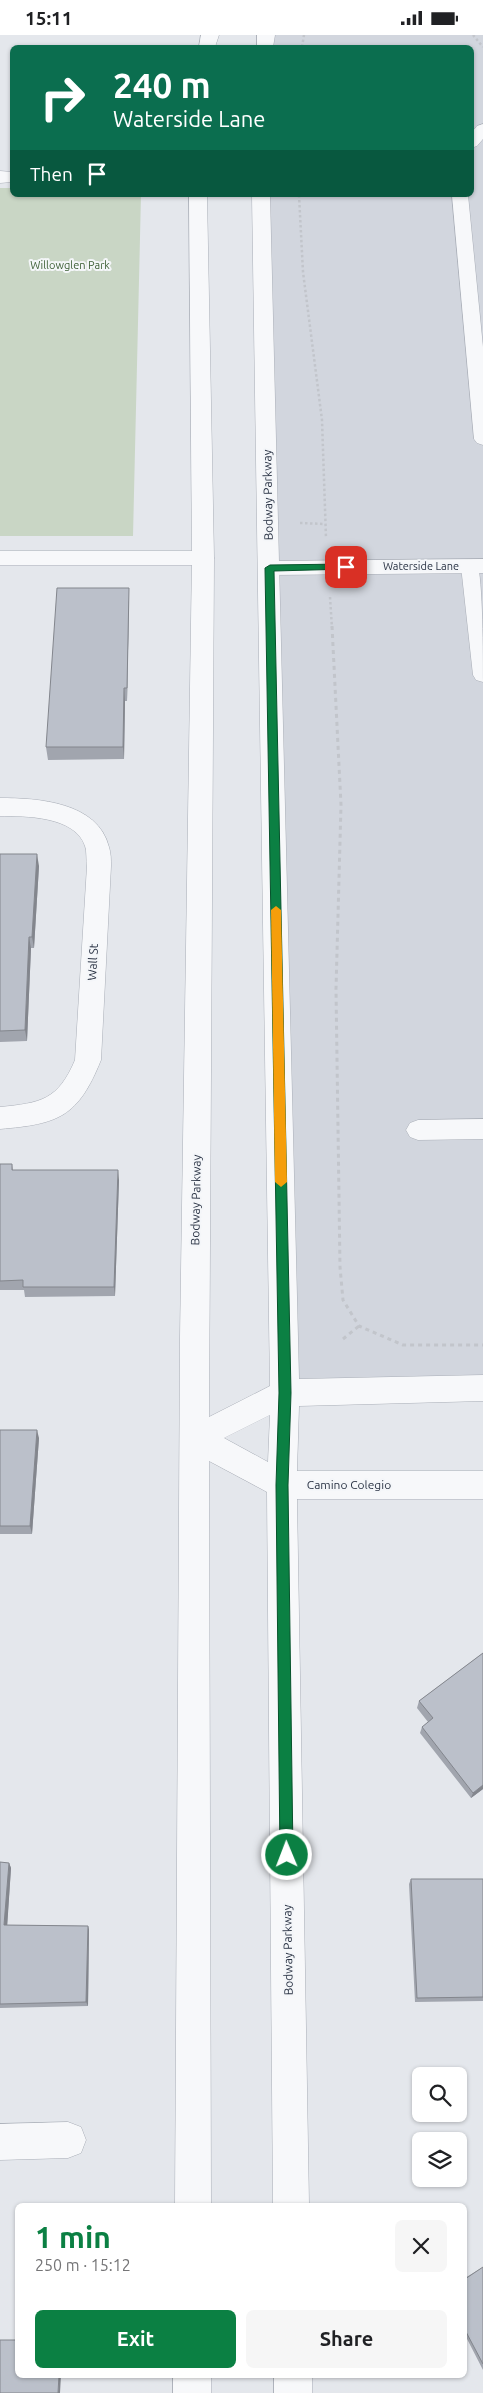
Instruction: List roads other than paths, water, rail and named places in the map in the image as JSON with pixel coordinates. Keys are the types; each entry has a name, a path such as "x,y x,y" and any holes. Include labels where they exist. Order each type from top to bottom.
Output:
{"street":[{"name":"Bodway Parkway","path":"193,2203 194,1337 203,558 201,524 198,197"},
{"name":"Bodway Parkway","path":"261,197 270,568 285,1393 282,1485 291,2203"},
{"path":"0,558 203,558"},
{"name":"Waterside Lane","path":"270,568 477,566"},
{"name":"Wall St","path":"0,807 51,811 77,819 96,843 99,866 88,1060 80,1083 63,1104 35,1115 0,1117"},
{"path":"195,1438 285,1393 483,1388"},
{"name":"Camino Colegio","path":"195,1438 282,1485 483,1485"},
{"path":"0,2142 68,2140"},
{"path":"192,2378 192,2393"},
{"path":"293,2378 294,2393"}],"lane":[{"path":"474,140 483,129"},
{"path":"460,197 483,439"},
{"path":"463,223 483,223"},
{"path":"477,566 483,675"},
{"path":"418,1131 483,1129"}],"park label":[{"name":"Willowglen Park","path":"70,265"}]}
